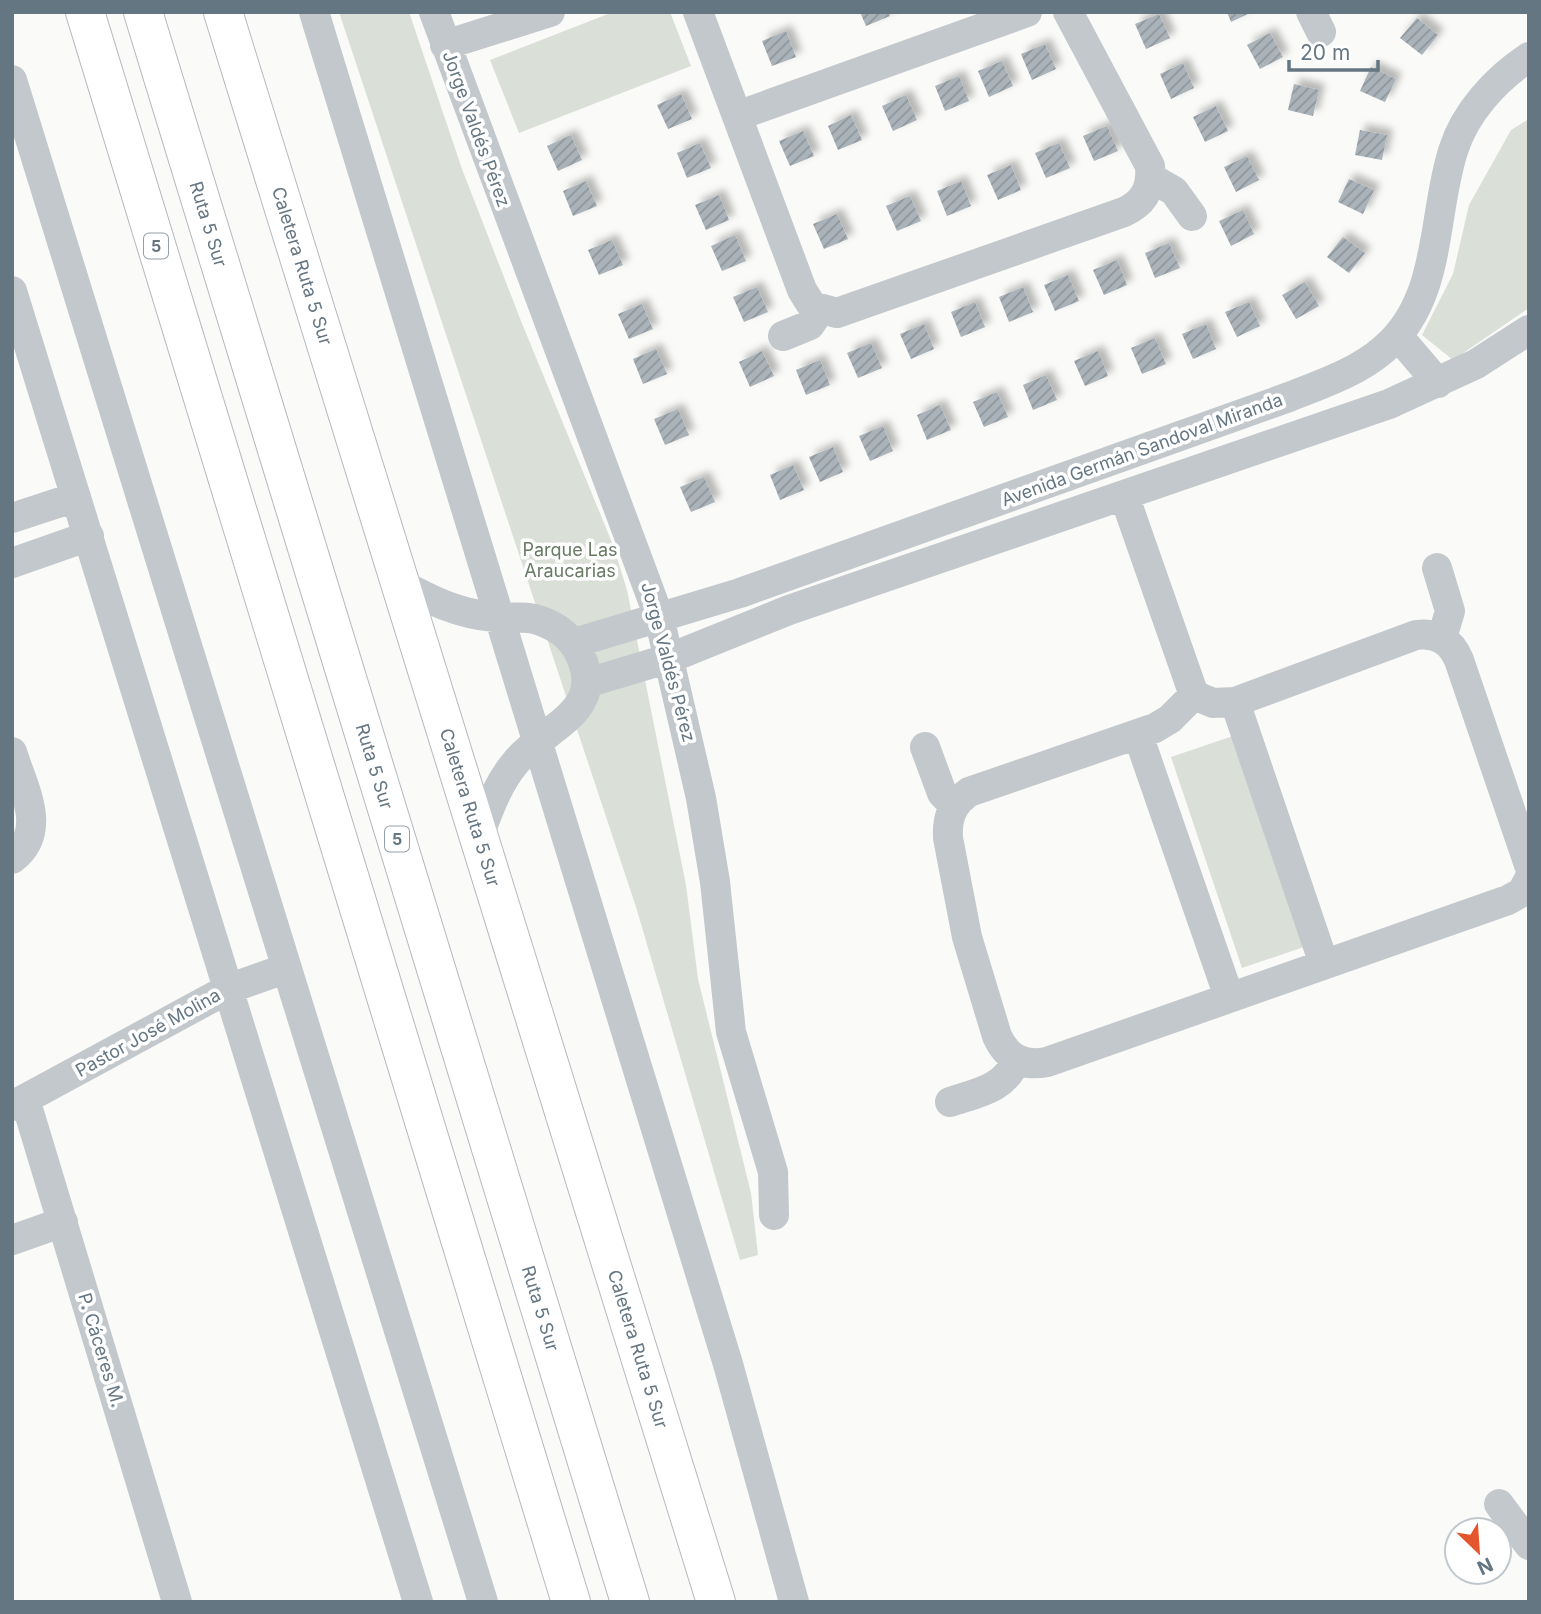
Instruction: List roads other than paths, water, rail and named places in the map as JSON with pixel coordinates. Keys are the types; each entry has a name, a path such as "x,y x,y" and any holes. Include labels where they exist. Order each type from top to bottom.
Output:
{"main road":[{"name":"5","path":"85,12 571,1602"},
{"name":"Ruta 5 Sur","path":"143,12 631,1602"},
{"name":"Caletera Ruta 5 Sur","path":"223,12 716,1602"}],"street":[{"path":"314,12 728,1364 794,1602"},
{"name":"Jorge Valdés Pérez","path":"434,12 659,617 701,798 713,870 731,1032 773,1172 774,1215"},
{"path":"445,46 550,12"},
{"path":"698,12 802,290 812,306 820,310 845,311 1124,212 1143,199 1151,178 1145,155 1068,12"},
{"path":"737,116 1027,12"},
{"name":"Avenida Germán Sandoval Miranda","path":"574,643 740,593 1322,384 1370,360 1398,336 1424,287 1432,260 1447,169 1462,128 1484,96 1529,57"},
{"path":"12,80 483,1602"},
{"path":"1151,178 1174,191 1192,216"},
{"path":"12,291 418,1602"},
{"path":"783,336 810,325 820,310"},
{"name":"Avenida Germán Sandoval Miranda","path":"587,683 670,658 789,610 1389,404 1476,364 1529,330"},
{"path":"1398,336 1438,383"},
{"path":"1124,495 1194,695 1213,703 1235,702 1416,635 1442,638 1450,643 1459,660 1528,879 1508,900 1047,1062 1026,1064 1016,1060 1001,1045 967,937 948,838 947,826 954,806 969,792 1138,735 1170,719 1194,695"},
{"path":"12,518 76,497"},
{"path":"933,524 945,557"},
{"path":"12,563 89,536"},
{"path":"1437,568 1450,611 1442,638"},
{"path":"400,583 453,610 499,618 539,620 552,625 574,643 584,662 587,683 584,696 571,717 537,741 517,760 501,784 478,838"},
{"path":"1235,702 1324,964"},
{"path":"1138,735 1229,997"},
{"path":"925,747 942,793 954,806"},
{"path":"12,752 32,816 33,833 25,847 12,859"},
{"name":"Pastor José Molina","path":"19,1103 228,989 287,968"},
{"path":"950,1102 995,1087 1009,1075 1016,1060"},
{"name":"P. Cáceres M.","path":"19,1103 62,1222 177,1602"},
{"path":"12,1239 62,1222"},
{"path":"1499,1504 1529,1545"}],"park label":[{"name":"Parque Las Araucarias","path":"570,560"}]}
